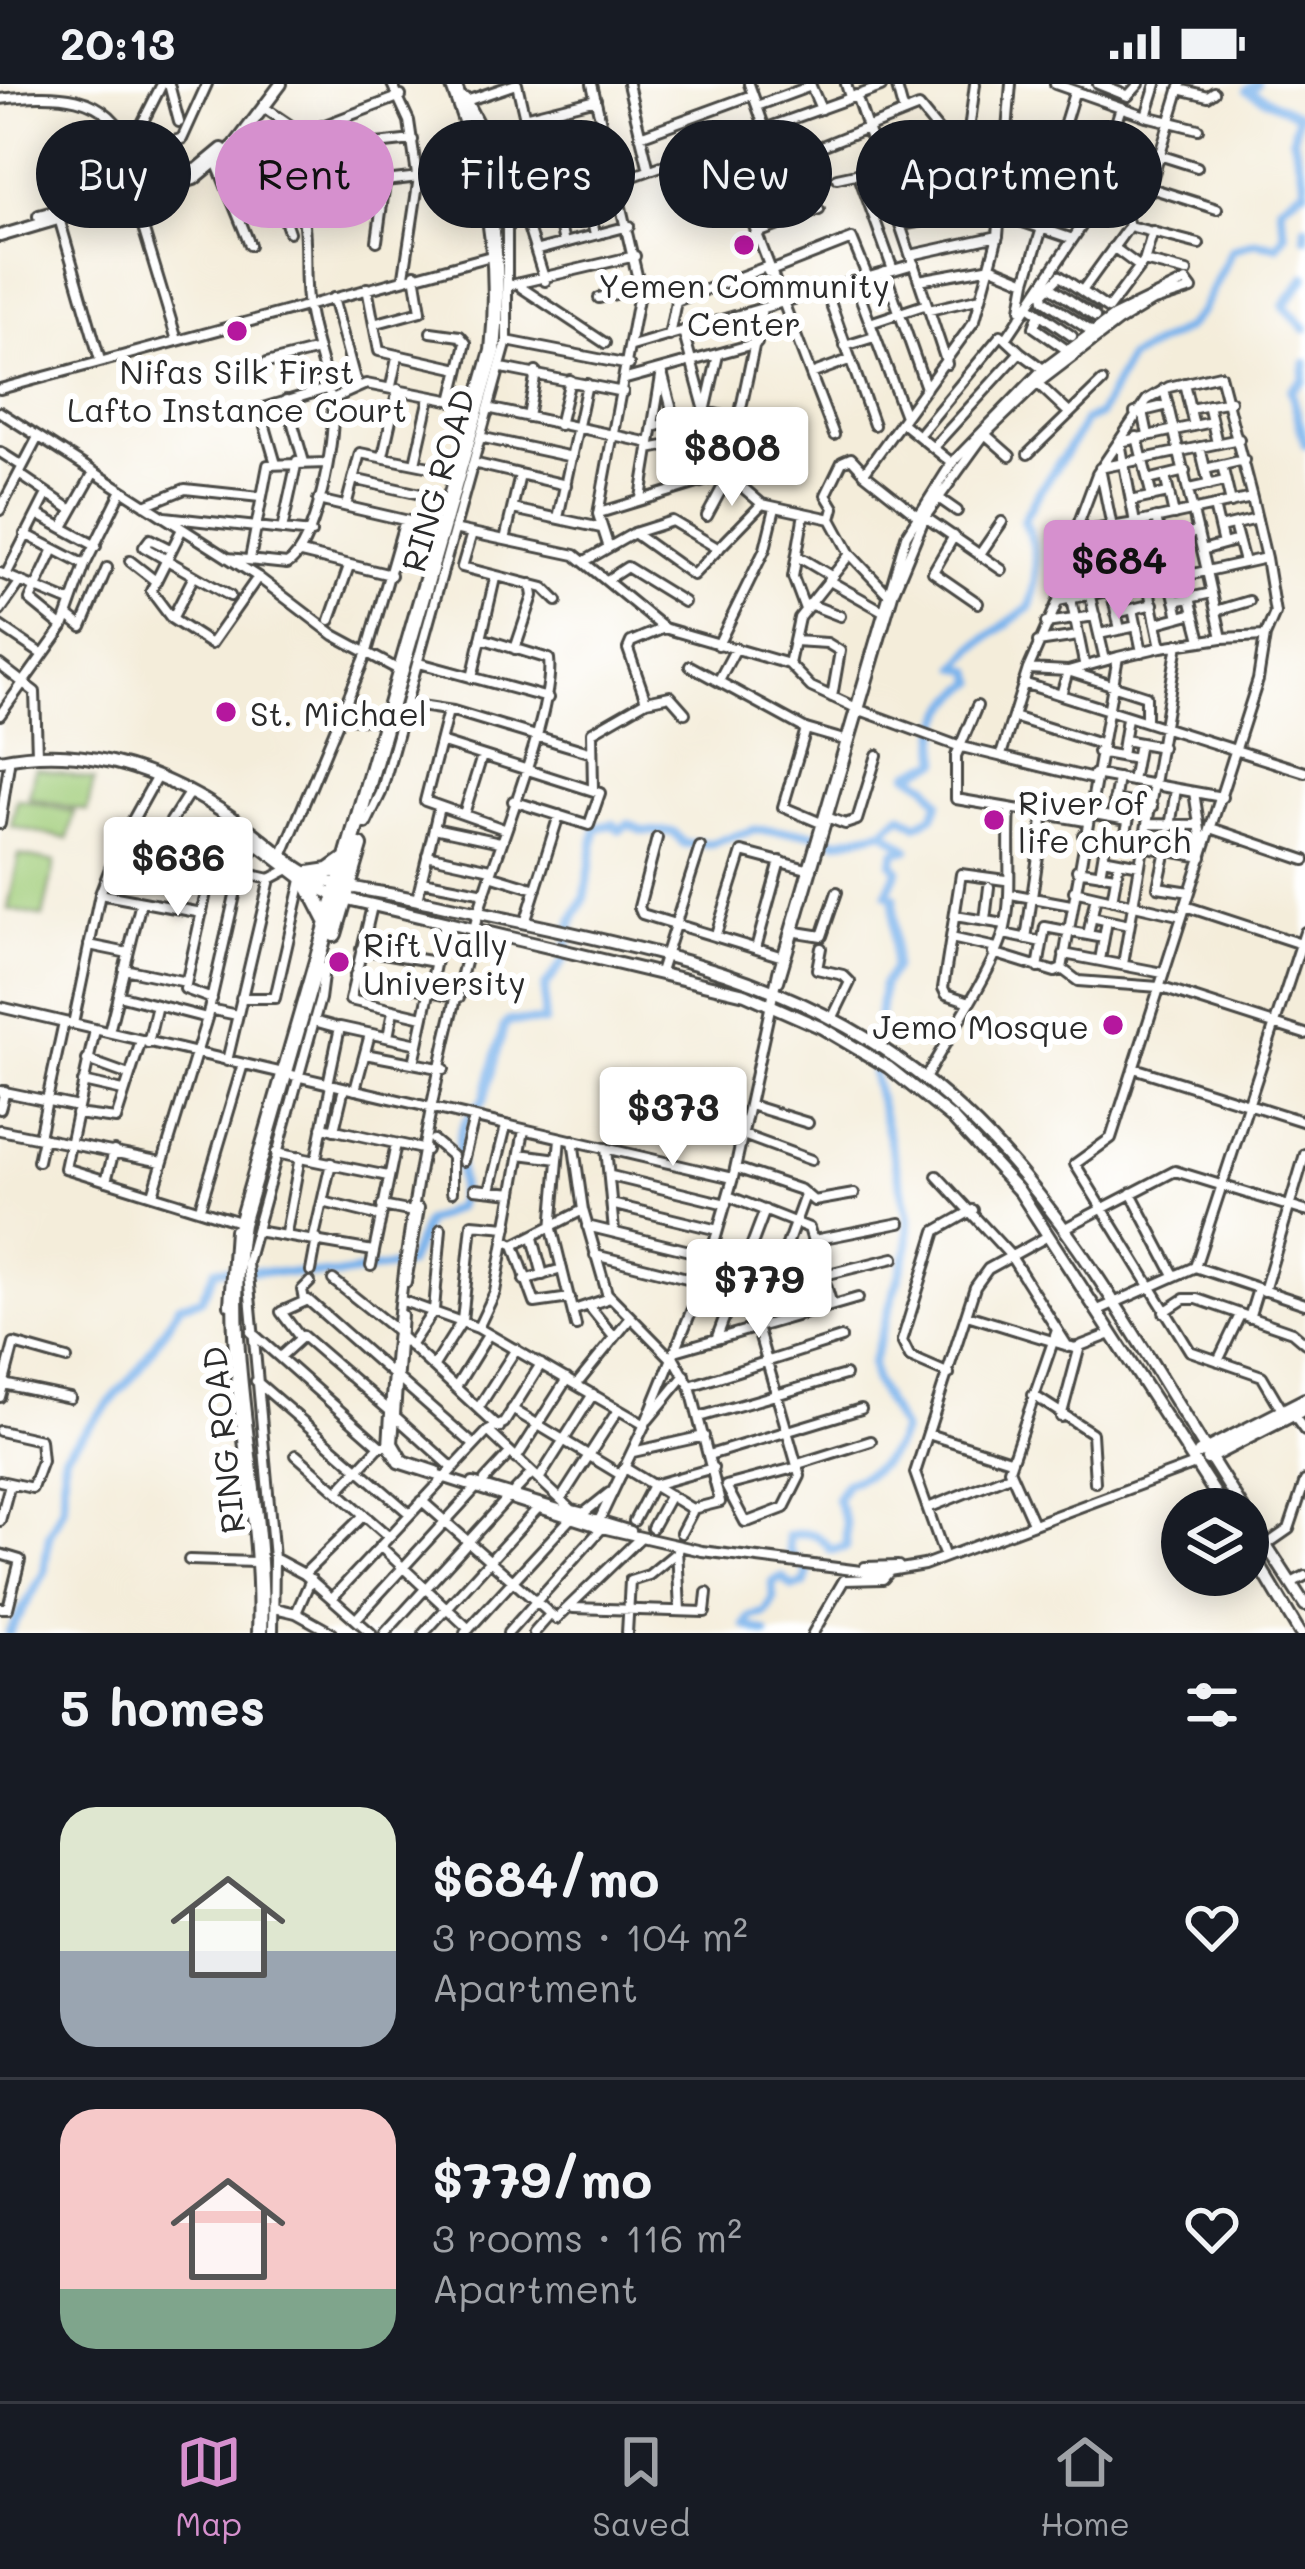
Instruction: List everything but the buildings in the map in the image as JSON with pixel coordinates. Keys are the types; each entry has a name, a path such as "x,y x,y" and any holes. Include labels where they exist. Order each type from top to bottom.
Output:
{"highway":[{"name":"RING ROAD","path":"264,1633 238,1263 493,351 496,237 486,179 461,94"},
{"name":"RING ROAD","path":"319,967 327,926 342,891 346,859 361,826"},
{"path":"327,926 321,902 306,878 346,859"}],"main road":[{"path":"191,172 230,140 272,84"},
{"path":"253,120 281,84"},
{"path":"0,232 36,219"},
{"path":"0,232 36,223"},
{"path":"3,763 37,754 118,762 172,784 283,854 306,878"},
{"path":"3,763 76,762 172,784 289,868 372,906 745,994 888,1067 953,1119 1006,1175 1211,1488"},
{"path":"342,891 417,899 665,955 777,987 880,1043 963,1107 1027,1175 1193,1433 1213,1451 1229,1488"},
{"path":"953,1119 963,1107"},
{"path":"1193,1461 1294,1412 1305,1399"},
{"path":"1269,1550 1305,1605"},
{"path":"1269,1581 1300,1633"}],"street":[{"path":"166,84 178,120"},
{"path":"147,120 166,84"},
{"path":"191,120 207,84"},
{"path":"392,84 401,96 417,175 404,278"},
{"path":"361,826 382,722 487,354 491,256 483,191 461,94 517,84 524,120"},
{"path":"592,84 601,120"},
{"path":"628,84 649,170"},
{"path":"749,84 761,120"},
{"path":"846,84 864,120"},
{"path":"896,84 904,113"},
{"path":"970,120 975,84"},
{"path":"1007,120 1011,84"},
{"path":"1054,84 1198,129"},
{"path":"1104,101 1103,86 1128,96 1138,84"},
{"path":"1146,116 1156,84"},
{"path":"757,106 811,85 820,109"},
{"path":"791,120 881,87"},
{"path":"1162,151 1180,87 1204,95 1214,92"},
{"path":"1066,120 1074,93"},
{"path":"0,99 55,94 90,103 113,120"},
{"path":"640,136 752,95"},
{"path":"344,120 401,96"},
{"path":"524,117 596,99"},
{"path":"263,106 283,120"},
{"path":"1117,120 1121,106"},
{"path":"889,120 921,107 931,120"},
{"path":"394,144 413,140"},
{"path":"1162,154 1197,166"},
{"path":"635,175 659,167"},
{"path":"837,178 856,173"},
{"path":"394,179 417,175"},
{"path":"1162,194 1217,209"},
{"path":"62,228 100,360"},
{"path":"143,228 176,337"},
{"path":"243,228 250,244"},
{"path":"288,228 289,232"},
{"path":"228,558 287,564 301,553 310,533 326,463 330,400 307,305 305,228"},
{"path":"377,241 379,228"},
{"path":"361,826 407,704 492,410 516,286 507,228"},
{"path":"530,228 545,281"},
{"path":"561,228 565,243"},
{"path":"594,228 596,235"},
{"path":"538,250 622,228"},
{"path":"608,545 598,514 640,288 629,228"},
{"path":"752,228 834,435"},
{"path":"754,234 770,228"},
{"path":"876,228 898,314 926,388"},
{"path":"902,228 947,364"},
{"path":"864,473 947,364 982,298 999,228"},
{"path":"1024,309 1026,281 1042,228 1072,239"},
{"path":"1006,339 1080,228"},
{"path":"1082,291 1127,228"},
{"path":"1139,228 1199,244"},
{"path":"1091,332 1044,300 1049,286 1060,276 1108,309 1142,264 1153,231"},
{"path":"632,346 827,293 912,259 998,236"},
{"path":"669,336 676,302 852,238 868,278"},
{"path":"1112,247 1142,264 1187,272"},
{"path":"3,383 491,256"},
{"path":"516,286 635,256"},
{"path":"919,280 992,267 1026,281"},
{"path":"377,323 421,311 416,274"},
{"path":"823,824 877,638 921,516 985,434 1035,381 1043,369 1091,332 1166,288 1186,281 1192,285 1118,322 1035,381 952,463 921,516 886,592 877,638"},
{"path":"855,283 903,419 952,463"},
{"path":"516,286 605,343"},
{"path":"1049,286 1095,317"},
{"path":"367,288 379,351 459,369"},
{"path":"599,298 640,288"},
{"path":"827,293 874,424"},
{"path":"333,298 356,382"},
{"path":"870,323 982,298"},
{"path":"707,516 728,476 762,309"},
{"path":"1024,309 1072,336"},
{"path":"1039,314 1034,327 1067,350"},
{"path":"431,332 464,339 452,401"},
{"path":"683,332 705,412"},
{"path":"922,431 1001,334 1043,369"},
{"path":"845,346 874,337"},
{"path":"507,341 629,364"},
{"path":"626,379 757,343"},
{"path":"267,363 318,350"},
{"path":"937,443 1021,352"},
{"path":"689,482 718,355"},
{"path":"383,456 397,358"},
{"path":"811,374 849,360"},
{"path":"502,368 623,392"},
{"path":"662,370 675,421"},
{"path":"641,498 662,370"},
{"path":"973,370 990,384"},
{"path":"528,417 536,372"},
{"path":"1001,755 1036,643 1058,601 1075,533 1100,468 1138,413 1164,388 1220,375 1244,460 1275,613 1238,748 1111,1138 1075,1164 1190,1351 1268,1380 1305,1431"},
{"path":"560,424 570,380"},
{"path":"1035,381 1068,412"},
{"path":"275,464 260,409 326,388 356,382 474,405"},
{"path":"330,400 356,382"},
{"path":"1028,454 1102,382"},
{"path":"1184,383 1194,426"},
{"path":"558,518 587,384"},
{"path":"1164,388 1222,638"},
{"path":"416,463 430,397"},
{"path":"282,530 301,462 286,400"},
{"path":"1190,410 1230,401"},
{"path":"946,402 962,416"},
{"path":"1138,413 1168,405"},
{"path":"1208,405 1216,443"},
{"path":"492,410 650,446 699,439"},
{"path":"0,412 258,577 378,663 397,669"},
{"path":"653,427 705,412 740,419"},
{"path":"1138,413 1148,435"},
{"path":"1117,442 1211,422"},
{"path":"985,434 1010,456"},
{"path":"0,510 38,436"},
{"path":"1137,437 1152,496"},
{"path":"484,438 572,457"},
{"path":"1100,468 1239,439"},
{"path":"1117,442 1161,647"},
{"path":"1200,447 1209,485"},
{"path":"0,452 72,510"},
{"path":"346,506 360,453 455,472"},
{"path":"886,592 850,554 831,519 834,508 826,496 842,462 850,458 921,516 1002,569"},
{"path":"1205,469 1244,460"},
{"path":"250,559 265,469 275,464 326,463"},
{"path":"476,464 566,485"},
{"path":"1222,465 1231,503"},
{"path":"1100,468 1112,527"},
{"path":"1148,480 1185,471"},
{"path":"63,527 94,472"},
{"path":"505,540 520,475"},
{"path":"598,514 689,482 728,476 762,504 831,519"},
{"path":"1165,476 1174,515"},
{"path":"353,478 447,500"},
{"path":"1189,489 1226,481"},
{"path":"145,505 185,489 260,497"},
{"path":"2,708 63,627 85,565 122,490"},
{"path":"1131,501 1168,493"},
{"path":"47,494 3,574 70,602"},
{"path":"937,497 957,511"},
{"path":"1075,533 1252,498"},
{"path":"317,500 439,528"},
{"path":"634,533 691,574 762,504"},
{"path":"1214,506 1223,544"},
{"path":"718,645 765,549 776,508"},
{"path":"513,509 601,528"},
{"path":"37,514 96,546"},
{"path":"804,514 793,585 807,606 840,616"},
{"path":"164,517 310,533"},
{"path":"1156,518 1165,556"},
{"path":"1220,528 1257,519"},
{"path":"283,854 366,655 405,520"},
{"path":"585,561 634,533 672,521 719,549"},
{"path":"980,554 1002,522"},
{"path":"1234,525 1244,562"},
{"path":"182,529 152,579 151,591 172,619 216,645 258,577"},
{"path":"458,530 585,561 664,628 789,664 832,697 943,741 1093,776 1222,797"},
{"path":"1097,530 1106,568"},
{"path":"1162,540 1198,532"},
{"path":"472,533 462,567 550,590 557,601"},
{"path":"1075,533 1105,660"},
{"path":"25,534 85,565"},
{"path":"954,536 933,572 978,603"},
{"path":"1178,537 1187,575"},
{"path":"1202,550 1238,540"},
{"path":"1102,552 1140,544"},
{"path":"54,549 32,605 63,627"},
{"path":"1119,549 1127,587"},
{"path":"1144,562 1182,552"},
{"path":"301,553 391,574"},
{"path":"167,554 230,596"},
{"path":"789,664 807,606 850,554"},
{"path":"799,556 880,610"},
{"path":"1058,601 1266,558"},
{"path":"130,561 152,579"},
{"path":"1063,577 1122,565"},
{"path":"330,620 349,566"},
{"path":"607,580 623,567 632,568 684,602"},
{"path":"67,616 82,627 107,568"},
{"path":"172,619 194,576"},
{"path":"472,678 495,578"},
{"path":"1170,579 1179,617"},
{"path":"0,611 21,581"},
{"path":"515,649 533,596 531,584"},
{"path":"1111,590 1120,629"},
{"path":"1175,601 1212,593"},
{"path":"1071,598 1084,663"},
{"path":"1190,598 1201,640"},
{"path":"1216,610 1249,601"},
{"path":"1116,613 1153,604"},
{"path":"1133,609 1142,652"},
{"path":"1157,623 1194,614"},
{"path":"1046,623 1095,616"},
{"path":"0,626 43,656"},
{"path":"1099,634 1137,626"},
{"path":"646,701 629,645 664,628"},
{"path":"1036,643 1078,636"},
{"path":"1068,670 1201,640 1265,636"},
{"path":"338,1491 384,1446 392,1414 405,1266 459,997 490,872 548,698 549,659 481,638"},
{"path":"794,641 827,643 840,651 832,697"},
{"path":"1123,964 1168,726 1178,644"},
{"path":"719,680 736,648"},
{"path":"1062,969 1104,713 1118,657"},
{"path":"378,663 393,683"},
{"path":"418,663 548,698"},
{"path":"0,665 35,692 37,754"},
{"path":"690,666 806,729 845,740"},
{"path":"1028,669 1068,670 1146,696 1146,720"},
{"path":"1061,695 1068,670"},
{"path":"1023,683 1104,713 1168,726 1305,772"},
{"path":"590,752 596,747 592,732 646,701 670,696 685,713"},
{"path":"407,704 448,710 590,752"},
{"path":"977,706 958,746 956,799 1044,814 1128,820"},
{"path":"777,987 797,932 857,708"},
{"path":"448,710 425,801 504,829"},
{"path":"339,717 382,722"},
{"path":"1013,717 1121,757 1136,758"},
{"path":"1121,757 1127,718"},
{"path":"806,729 783,807 823,824 857,820 877,755"},
{"path":"1124,740 1162,748"},
{"path":"440,742 600,793 592,824 513,800"},
{"path":"1132,782 1139,743"},
{"path":"590,752 593,788"},
{"path":"464,814 482,756"},
{"path":"0,824 3,763"},
{"path":"1112,817 1118,778"},
{"path":"38,1161 47,1100 100,894 119,845 155,780"},
{"path":"1170,827 1176,789"},
{"path":"1194,792 1203,854"},
{"path":"152,851 188,796"},
{"path":"1114,800 1152,807"},
{"path":"1124,842 1132,803"},
{"path":"417,899 439,807"},
{"path":"926,1077 1005,929 1011,894 1005,880 1010,809"},
{"path":"1026,939 1044,814"},
{"path":"525,925 560,815"},
{"path":"1148,824 1198,825"},
{"path":"434,828 500,842"},
{"path":"1211,828 1305,860"},
{"path":"187,858 203,831"},
{"path":"1084,835 1203,854"},
{"path":"658,838 640,911 783,957"},
{"path":"1100,874 1106,838"},
{"path":"152,1195 210,1009 241,869 258,844"},
{"path":"119,845 270,879"},
{"path":"660,972 700,847"},
{"path":"508,1633 599,1526 703,1282 734,1173 783,957 818,847"},
{"path":"1166,850 1158,887 1190,892"},
{"path":"716,934 742,852 808,869"},
{"path":"428,855 536,889"},
{"path":"1102,858 1140,865"},
{"path":"756,948 780,861"},
{"path":"1112,900 1119,861"},
{"path":"210,1009 188,994 186,982 212,865"},
{"path":"227,1060 270,879 289,868"},
{"path":"1077,869 1115,876"},
{"path":"967,1000 944,992 961,874 1005,880"},
{"path":"241,998 275,998 306,878"},
{"path":"422,881 485,893"},
{"path":"985,920 989,887"},
{"path":"1074,891 1184,911 1303,945"},
{"path":"797,932 822,936 837,892"},
{"path":"100,894 202,913"},
{"path":"1011,894 1071,905"},
{"path":"1088,935 1096,896"},
{"path":"109,1032 141,902"},
{"path":"372,906 350,1000 423,1017"},
{"path":"956,916 985,920 1042,942"},
{"path":"1090,917 1129,925"},
{"path":"1100,960 1107,921"},
{"path":"414,1063 444,923"},
{"path":"1028,924 1104,938"},
{"path":"1038,968 1045,927"},
{"path":"1195,1267 1305,932"},
{"path":"951,938 1038,968 1062,969 1078,981 1111,988 1159,988 1305,1034"},
{"path":"89,945 128,953"},
{"path":"821,948 817,969 844,975 850,982 833,1017"},
{"path":"362,949 435,962"},
{"path":"1064,953 1163,973"},
{"path":"238,1263 236,1221 289,1073 314,1021 319,967"},
{"path":"124,969 186,982"},
{"path":"355,975 459,997"},
{"path":"118,995 237,1015"},
{"path":"0,1109 2,1091 116,1119 126,1074 157,1005"},
{"path":"0,1007 801,1190 804,1198 757,1327 798,1466 784,1508 750,1521 713,1468 690,1386 673,1355 628,1321 610,1298 583,1210 573,1140"},
{"path":"392,1058 393,1011"},
{"path":"314,1021 418,1044"},
{"path":"316,1160 339,1028"},
{"path":"95,1030 64,1168 236,1221"},
{"path":"355,1090 370,1034"},
{"path":"365,1054 444,1069"},
{"path":"87,1060 126,1074"},
{"path":"200,1208 243,1064"},
{"path":"1134,1068 1305,1122"},
{"path":"238,1263 256,1231 276,1153 289,1073"},
{"path":"83,1082 123,1091"},
{"path":"334,1130 344,1088"},
{"path":"750,1105 808,1123"},
{"path":"400,1333 413,1212 437,1108"},
{"path":"463,1161 474,1118"},
{"path":"490,1190 506,1126"},
{"path":"322,1127 426,1150"},
{"path":"0,1130 162,1162"},
{"path":"478,1328 490,1310 524,1130"},
{"path":"743,1135 811,1160"},
{"path":"560,1138 552,1229 576,1326"},
{"path":"433,1140 452,1156 452,1192"},
{"path":"371,1266 395,1144"},
{"path":"606,1148 614,1231"},
{"path":"106,1180 114,1151"},
{"path":"276,1153 388,1176"},
{"path":"520,1154 558,1159"},
{"path":"1218,1361 1261,1290 1305,1154"},
{"path":"286,1233 300,1156"},
{"path":"331,1163 310,1277 302,1291 304,1300 474,1445"},
{"path":"1064,1228 1175,1171 1305,1211"},
{"path":"610,1176 727,1200 809,1228 832,1305"},
{"path":"937,1176 1010,1255 1068,1347"},
{"path":"475,1189 513,1193"},
{"path":"1130,1193 1172,1273"},
{"path":"804,1198 820,1201 854,1194"},
{"path":"323,1202 413,1212"},
{"path":"615,1205 718,1230"},
{"path":"504,1240 514,1245 533,1238 583,1210"},
{"path":"716,1338 765,1210"},
{"path":"949,1374 910,1357 902,1341 936,1231 973,1210"},
{"path":"814,1240 900,1223"},
{"path":"434,1367 463,1321 472,1224 507,1227"},
{"path":"587,1226 710,1256"},
{"path":"410,1346 434,1310 441,1229"},
{"path":"256,1231 373,1251"},
{"path":"943,1552 914,1477 967,1315 981,1277 1010,1255 1048,1236"},
{"path":"533,1238 543,1275"},
{"path":"514,1245 524,1280 538,1305 570,1298"},
{"path":"595,1255 703,1282"},
{"path":"824,1275 894,1258"},
{"path":"779,1262 796,1315"},
{"path":"1096,1310 1172,1273 1195,1267 1305,1304"},
{"path":"524,1280 562,1269"},
{"path":"706,1270 769,1292"},
{"path":"333,1280 400,1333 499,1427"},
{"path":"237,1283 250,1331 274,1558 275,1609 264,1633"},
{"path":"237,1283 264,1633"},
{"path":"574,1310 610,1298"},
{"path":"673,1355 858,1298"},
{"path":"1164,1312 1190,1298 1292,1332 1305,1343"},
{"path":"304,1300 281,1312 298,1336 392,1414 447,1474"},
{"path":"403,1301 478,1328 646,1424"},
{"path":"588,1306 614,1336"},
{"path":"967,1315 1068,1347 1111,1334"},
{"path":"485,1480 513,1456 572,1381 628,1321"},
{"path":"1032,1521 1010,1475 1010,1460 1057,1330"},
{"path":"250,1331 400,1465 447,1474 475,1489 511,1495 570,1519 776,1557"},
{"path":"456,1387 488,1334"},
{"path":"280,1357 298,1336"},
{"path":"690,1386 842,1338"},
{"path":"0,1397 14,1344 67,1358"},
{"path":"1061,1417 1080,1346"},
{"path":"479,1407 516,1349"},
{"path":"333,1597 474,1445 499,1427 541,1364"},
{"path":"646,1424 685,1375"},
{"path":"699,1417 845,1375"},
{"path":"255,1380 410,1514"},
{"path":"3,1384 70,1398"},
{"path":"385,1633 511,1495 535,1476 593,1394"},
{"path":"1033,1395 1049,1410 1092,1432 1095,1482"},
{"path":"512,1409 694,1509 717,1504 722,1487"},
{"path":"709,1455 861,1409"},
{"path":"1028,1409 1049,1410"},
{"path":"553,1498 591,1456 618,1410"},
{"path":"392,1414 393,1443 403,1460 599,1526 677,1549 891,1570 1193,1461"},
{"path":"488,1431 553,1498 584,1513 615,1487"},
{"path":"0,1432 43,1444 35,1484 27,1488 5,1482 0,1521"},
{"path":"928,1434 1010,1460"},
{"path":"632,1453 704,1436"},
{"path":"722,1487 871,1441"},
{"path":"296,1455 389,1537"},
{"path":"634,1521 653,1485 713,1468"},
{"path":"928,1508 1010,1475"},
{"path":"1269,1543 1287,1532 1305,1484"},
{"path":"356,1619 475,1489"},
{"path":"652,1528 670,1495"},
{"path":"422,1501 548,1617 564,1617 640,1538"},
{"path":"424,1633 538,1508"},
{"path":"681,1533 694,1509"},
{"path":"296,1613 307,1576 364,1515"},
{"path":"381,1547 467,1631 570,1519"},
{"path":"813,1633 844,1580 883,1579 891,1570 1032,1521"},
{"path":"627,1633 630,1580 649,1575 677,1549"},
{"path":"677,1549 680,1611"},
{"path":"0,1554 20,1560 8,1608 0,1608"},
{"path":"274,1558 307,1576 368,1632"},
{"path":"189,1560 255,1562"},
{"path":"1291,1583 1305,1576"},
{"path":"573,1608 705,1612 707,1593"},
{"path":"275,1609 296,1613 332,1633"},
{"path":"535,1633 548,1617"}],"green space":[{"path":"35,768 94,780 87,811 29,798"},
{"path":"17,799 74,812 68,839 11,826"},
{"path":"19,855 55,862 43,917 8,909"}],"waterway":[{"path":"1257,84 1247,90 1298,115 1293,139 1305,182"},
{"path":"766,1633 745,1625 751,1616 765,1613 773,1600 772,1582 782,1577 793,1587 804,1584 808,1571 790,1553 788,1536 807,1533 831,1550 846,1547 846,1524 837,1499 846,1483 888,1457 902,1430 875,1382 872,1364 908,1248 909,1217 873,1075 883,985 894,968 894,897 887,894 898,870 892,863 895,852 907,849 884,831 901,815 917,825 933,815 939,802 928,786 909,774 939,761 938,736 944,715 976,682 972,671 958,667 976,646 1030,607 1036,563 1024,520 1084,421 1099,415 1129,358 1186,328 1201,312 1232,250 1254,242 1277,246 1285,234 1280,206 1305,188"},
{"path":"1305,227 1305,237"},
{"path":"1305,277 1284,306 1305,329"},
{"path":"1305,363 1303,380 1291,390 1305,444"},
{"path":"471,1114 484,1099 504,1026 509,1021 544,1022 545,987 564,960 573,919 585,897 596,828 613,824 620,830 629,824 642,831 674,832 684,844 712,843 754,830 810,833 837,841 884,831"},
{"path":"9,1633 44,1573 49,1536 63,1506 64,1455 139,1369 180,1305 201,1299 216,1269 338,1275 408,1264 426,1222 457,1207 459,1141 467,1119"}],"place":[{"name":"Yemen Community Center","path":"744,245"},
{"name":"Nifas Silk First Lafto Instance Court","path":"237,331"},
{"name":"St. Michael","path":"226,712"},
{"name":"River of life church","path":"994,820"},
{"name":"Rift Vally University","path":"339,962"},
{"name":"Jemo Mosque","path":"1113,1025"}]}
